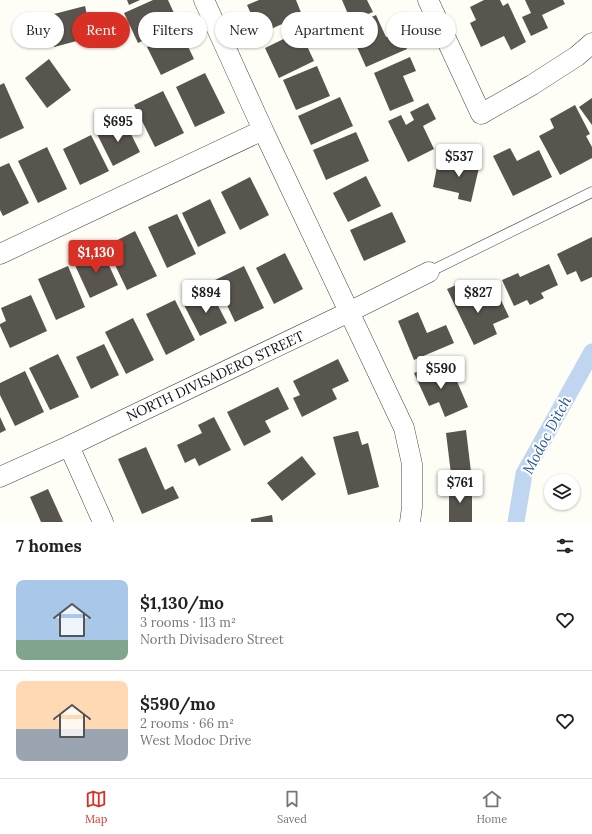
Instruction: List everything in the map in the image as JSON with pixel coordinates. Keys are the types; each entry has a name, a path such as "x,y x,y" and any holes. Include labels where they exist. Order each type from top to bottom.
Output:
{"street":[{"path":"204,0 263,130 404,428 412,464 412,507 410,522"},
{"path":"428,0 481,114 532,85 577,56 592,43"},
{"path":"0,254 263,130"},
{"name":"NORTH DIVISADERO STREET","path":"0,477 349,312 429,272"},
{"path":"68,446 103,522"}],"lane":[{"path":"429,272 592,192"}],"building":[{"path":"127,0 140,0 129,5"},
{"path":"153,0 168,0 174,12 138,12 138,43 130,26 130,12 126,12"},
{"path":"259,0 296,0 301,12 281,12 281,24 273,28 273,12 250,12 247,5"},
{"path":"342,0 367,0 373,12 347,12"},
{"path":"484,0 500,0 503,6 508,3 526,42 511,50 504,36 481,47 470,23 476,20 470,7"},
{"path":"525,0 563,0 565,4 542,15 548,28 531,36 522,17 531,13"},
{"path":"85,6 86,12 72,12 72,42 64,44 64,12 62,12"},
{"path":"378,19 386,37 386,48 407,49 366,67 357,48 378,48"},
{"path":"281,40 281,48 308,48 314,61 279,78 265,48 273,48 273,44"},
{"path":"148,48 189,48 194,59 161,75"},
{"path":"410,57 416,71 403,76 414,101 390,111 374,73"},
{"path":"49,59 71,90 47,108 25,78"},
{"path":"317,66 330,96 296,110 283,80"},
{"path":"205,73 225,113 195,127 176,87"},
{"path":"4,83 24,128 0,139 0,85"},
{"path":"163,91 184,133 155,147 134,105"},
{"path":"340,97 353,126 311,145 298,116"},
{"path":"592,98 592,125 579,107"},
{"path":"428,103 436,119 423,126 434,149 408,162 388,121 401,115 406,125 414,120 410,112"},
{"path":"575,105 590,134 586,136 592,147 592,158 560,175 539,136 554,128 550,119"},
{"path":"124,120 140,152 113,166 97,134"},
{"path":"356,132 369,161 326,180 313,150"},
{"path":"91,135 109,171 80,185 63,149"},
{"path":"47,147 67,189 38,203 18,161"},
{"path":"510,148 517,161 539,150 552,177 513,196 493,156"},
{"path":"466,155 481,159 471,202 458,199 459,193 433,187 438,162 463,168"},
{"path":"9,163 29,203 3,216 0,210 0,167"},
{"path":"366,176 381,206 348,222 333,193"},
{"path":"250,177 269,215 240,230 221,192"},
{"path":"210,199 226,233 198,247 182,213"},
{"path":"392,212 406,242 364,261 350,230"},
{"path":"177,214 196,254 167,268 148,227"},
{"path":"135,231 157,276 127,290 106,246"},
{"path":"592,237 592,277 581,282 576,271 567,275 557,254"},
{"path":"102,250 118,285 90,298 74,263"},
{"path":"285,253 303,289 274,304 256,268"},
{"path":"549,264 558,285 541,293 544,298 530,305 527,300 514,306 502,280 518,273 520,277"},
{"path":"68,266 85,307 56,320 38,279"},
{"path":"244,266 264,308 235,322 215,280"},
{"path":"463,282 475,307 499,296 509,317 493,324 497,334 474,345 447,289"},
{"path":"211,292 227,323 200,336 184,305"},
{"path":"31,295 47,331 10,348 0,326 0,324 6,321 1,308"},
{"path":"175,300 195,340 166,355 146,314"},
{"path":"418,312 427,333 446,325 454,343 414,360 398,321"},
{"path":"133,318 154,360 126,374 105,332"},
{"path":"104,344 119,375 91,389 76,357"},
{"path":"58,354 79,397 50,410 29,368"},
{"path":"338,359 349,381 332,389 337,399 302,417 293,398 300,395 293,381"},
{"path":"437,363 443,377 453,372 468,407 445,417 439,402 429,406 414,373"},
{"path":"25,371 44,412 15,426 0,395 0,383"},
{"path":"278,387 289,409 265,421 271,432 244,446 227,412"},
{"path":"0,417 6,430 0,433"},
{"path":"214,417 231,450 199,466 195,458 185,463 177,445 202,433 198,425"},
{"path":"466,430 471,472 451,474 446,433"},
{"path":"358,431 362,445 368,443 379,487 348,495 333,437"},
{"path":"146,447 165,490 173,486 179,498 142,514 118,459"},
{"path":"302,456 316,474 282,501 267,483"},
{"path":"449,485 472,485 472,522 449,522"},
{"path":"48,489 63,522 41,522 30,497"},
{"path":"272,515 273,522 251,522 251,519"}],"waterway":[{"name":"Modoc Ditch","path":"516,522 524,474 592,352"}]}
